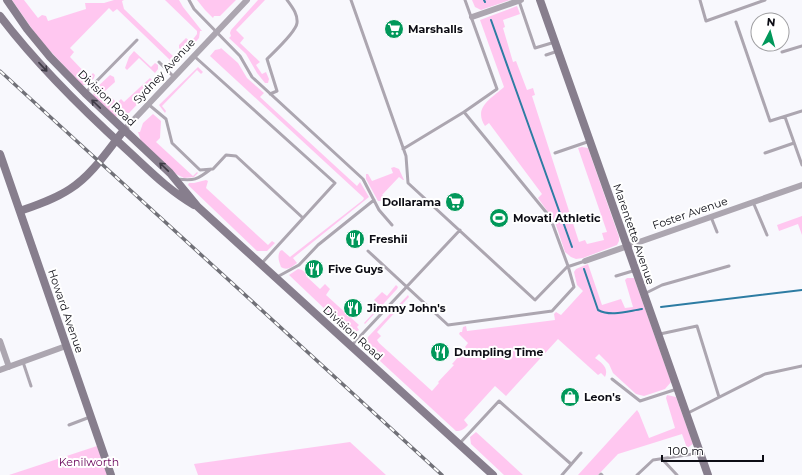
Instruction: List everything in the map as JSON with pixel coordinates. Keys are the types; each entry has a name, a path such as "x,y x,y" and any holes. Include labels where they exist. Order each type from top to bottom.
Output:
{"street":[{"name":"Division Road","path":"7,0 39,44 85,93 175,178 198,207"},
{"name":"Sydney Avenue","path":"20,211 56,196 77,184 96,165 124,130 148,104 247,0"},
{"path":"472,17 520,0"},
{"name":"Marentette Avenue","path":"540,0 708,475"},
{"name":"Division Road","path":"0,16 42,66 116,141 169,188 198,207 493,475"},
{"name":"Howard Avenue","path":"0,154 111,475"},
{"name":"Foster Avenue","path":"585,261 802,185"},
{"path":"0,341 9,367"},
{"path":"0,370 66,346"}],"lane":[{"path":"189,0 194,9 240,56 252,77 363,180 379,210 392,225"},
{"path":"270,94 277,91 266,59 293,31 297,24 296,13 287,0"},
{"path":"351,0 404,149 408,183 535,300 568,266 585,261"},
{"path":"404,149 464,112 497,89 466,0"},
{"path":"520,0 535,48 555,42"},
{"path":"700,0 706,21 765,0"},
{"path":"736,22 770,121 802,111"},
{"path":"85,93 137,40"},
{"path":"790,50 802,46"},
{"path":"546,55 558,52"},
{"path":"194,56 335,183 261,264"},
{"path":"159,62 174,77"},
{"path":"148,104 166,119 172,143 200,170 211,169"},
{"path":"368,251 448,325 552,311 574,287 550,217 464,112"},
{"path":"785,116 802,165"},
{"path":"555,153 590,141"},
{"path":"766,153 794,143"},
{"path":"175,178 191,181 200,178 213,169 226,155 236,156 304,218"},
{"path":"276,278 300,264 318,245 374,200"},
{"path":"753,202 767,235"},
{"path":"711,216 717,232"},
{"path":"351,346 460,230"},
{"path":"644,294 662,285 729,266"},
{"path":"616,276 636,270"},
{"path":"658,334 697,326 719,397"},
{"path":"23,362 31,386"},
{"path":"686,414 765,374 802,366"},
{"path":"612,379 640,401 677,389"},
{"path":"459,444 499,401 571,464"},
{"path":"69,425 90,417"},
{"path":"562,475 581,453"},
{"path":"637,475 653,460 700,453"},
{"path":"662,458 677,475"}],"green space":[{"path":"12,0 24,0 38,18 42,15 46,16 48,21 86,9 85,3 104,3 114,0 124,0 122,1 124,9 175,58 182,51 179,48 179,45 186,38 191,42 197,34 197,31 165,0 179,0 202,31 200,31 199,38 172,68 170,68 167,64 170,60 117,9 113,12 109,8 70,48 74,52 70,57 89,77 93,73 95,75 88,85 82,85 39,39"},
{"path":"197,0 236,0 220,16 214,16 213,18"},
{"path":"258,0 265,0 236,30 244,38 240,43 260,62 256,65 262,74 266,72 269,79 268,83 265,83 257,73 246,54 229,38 231,36 231,30"},
{"path":"472,0 510,0 481,10 475,7"},
{"path":"517,6 520,14 503,20 505,27 503,28 513,62 516,61 527,90 533,88 535,95 532,96 579,242 585,240 587,244 604,240 602,233 607,232 578,148 582,147 588,148 619,237 617,245 583,258 576,259 565,252 555,222 538,198 542,194 489,123 485,126 482,119 482,108 504,87 480,20"},
{"path":"221,48 238,63 247,78 264,93 260,97 357,186 360,182 369,197 293,258 297,263 289,268 285,269 281,267 278,257 280,251 282,250 290,257 364,198 210,56 215,50"},
{"path":"134,51 151,67 155,63 158,65 158,69 155,73 139,58 127,70 125,68 129,57"},
{"path":"198,67 203,72 201,74 197,70 162,106 166,111 165,113 159,105"},
{"path":"162,73 165,75 129,113 123,115 123,117 114,116 93,96 94,90 110,75 114,77 115,82 105,91 117,103 121,99 124,102 150,78 154,82"},
{"path":"153,114 161,121 160,138 156,142 193,176 197,172 198,173 194,177 184,178 176,174 141,141 138,132 140,132 143,123"},
{"path":"394,167 399,169 404,180 399,177 382,195 386,198 386,200 378,201 366,179 366,174 368,174 372,181 393,173 391,168"},
{"path":"206,180 208,181 206,188 268,245 272,241 275,243 267,251 257,251 188,185 189,183"},
{"path":"802,216 802,235 798,224 779,231 777,225"},
{"path":"588,264 602,305 621,299 625,308 633,307 625,280 627,278 634,278 671,382 665,389 644,396 636,394 613,373 609,364 599,354 595,358 605,368 605,377 601,373 598,375 558,339 506,396 495,386 464,420 468,425 463,430 456,431 367,349 366,341 368,337 408,295 409,297 377,332 381,336 377,340 432,391 466,348 465,347 468,343 459,334 462,332 463,327 466,326 467,331 555,320 554,314 556,312 561,315 583,291 577,285 574,272 576,269"},
{"path":"298,269 306,273 306,276 320,289 325,284 330,289 326,295 359,325 357,327 359,330 353,333 348,331 289,275"},
{"path":"396,285 398,287 397,289 365,324 364,323 380,306 374,300 382,292 387,296"},
{"path":"667,395 676,397 693,444 687,448 682,434 618,454 598,475 578,475 637,410 649,438 675,428 666,398"},
{"path":"476,432 523,475 504,475 471,444 470,437"},
{"path":"350,442 386,475 198,475 194,464"},
{"name":"Kenilworth","path":"97,446 107,475 9,475"}],"waterway":[{"path":"491,20 572,247"},
{"path":"584,269 598,310 614,313 642,309"},
{"path":"661,307 802,290"}],"railway":[{"path":"0,71 442,475"}],"place":[{"name":"Marshalls","path":"394,29"},
{"name":"Dollarama","path":"455,202"},
{"name":"Movati Athletic","path":"499,218"},
{"name":"Freshii","path":"355,239"},
{"name":"Five Guys","path":"314,269"},
{"name":"Jimmy John's","path":"353,308"},
{"name":"Dumpling Time","path":"440,352"},
{"name":"Leon's","path":"570,397"}]}
